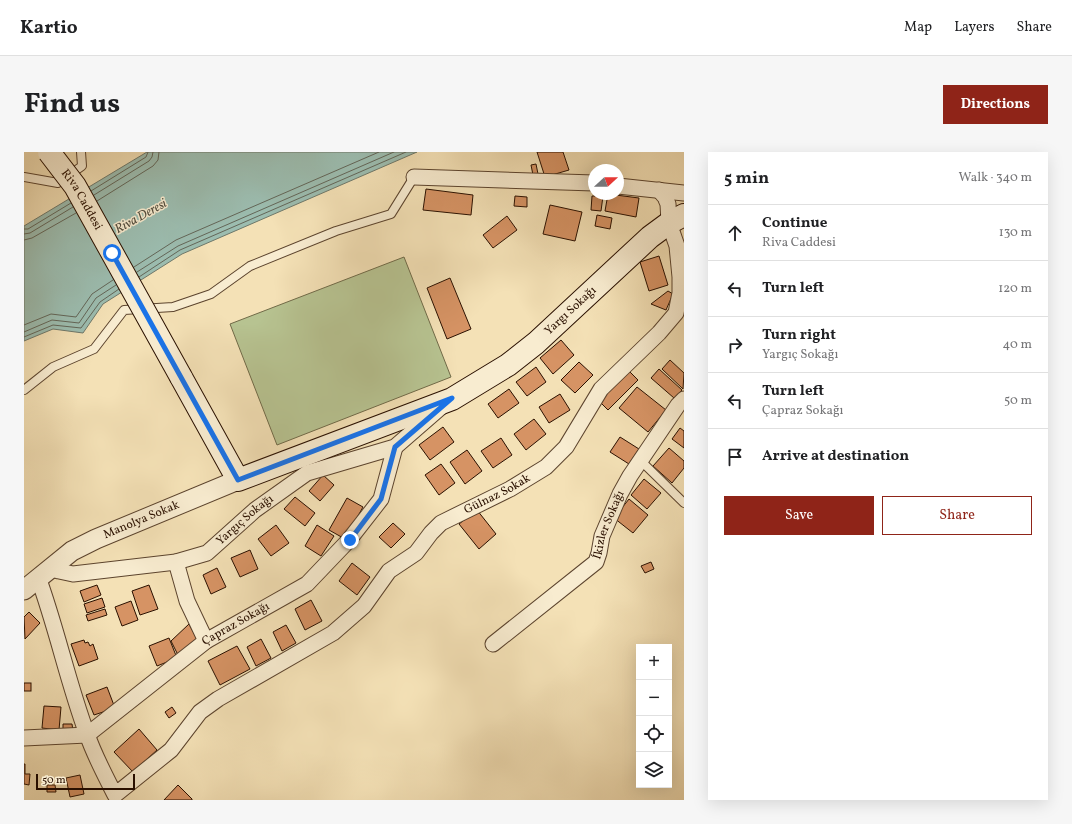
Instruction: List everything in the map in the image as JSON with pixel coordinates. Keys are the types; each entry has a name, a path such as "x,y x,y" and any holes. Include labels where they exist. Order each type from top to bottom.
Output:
{"main road":[{"name":"Riva Caddesi","path":"49,152 75,186 238,480"},
{"name":"Yargı Sokağı","path":"238,480 452,398 508,365 536,343 650,237 676,219"}],"street":[{"path":"414,177 588,183"},
{"path":"624,187 684,193"},
{"name":"Gülnaz Sokak","path":"87,735 114,795 171,750 200,712 218,699 333,633 364,606 389,571 416,553 441,523 510,489 546,467 566,447 601,389 659,333 676,313 680,293 680,277 676,219 665,197 659,190"},
{"name":"Yargıç Sokağı","path":"44,572 59,571 73,574 176,562 207,553 255,510 307,473 395,447 452,398"},
{"name":"İkizler Sokağı","path":"493,644 596,562 602,536 611,513 630,476 678,405 684,399"},
{"name":"Çapraz Sokağı","path":"87,735 206,641 307,584 350,540 381,499 395,447"},
{"name":"Manolya Sokak","path":"44,572 72,551 96,539 238,480"},
{"path":"176,562 187,602 206,641"},
{"path":"24,590 44,572"},
{"path":"24,738 87,735 48,605 44,572"}],"lane":[{"path":"24,178 58,183 82,166 82,152"},
{"path":"24,390 53,367 94,349 124,310 174,307 211,294 250,266 336,231 391,214 414,177"},
{"path":"640,460 684,503"}],"green space":[{"path":"404,257 451,377 277,445 230,324"}],"water":[{"name":"Riva Deresi","path":"147,152 417,152 182,254 103,304 83,333 53,329 24,341 24,226"}],"building":[{"path":"537,152 563,152 569,170 545,177"},
{"path":"536,164 538,174 533,175 531,165"},
{"path":"426,189 473,195 471,215 423,210"},
{"path":"515,196 527,197 527,207 514,206"},
{"path":"624,196 639,198 636,217 605,211 607,200 624,200"},
{"path":"592,200 602,200 601,211 591,210"},
{"path":"550,205 582,212 575,241 543,234"},
{"path":"597,215 612,218 610,229 595,226"},
{"path":"507,216 517,230 493,248 483,235"},
{"path":"659,256 668,285 649,291 640,262"},
{"path":"450,278 471,329 447,339 427,288"},
{"path":"668,291 673,294 666,310 651,304"},
{"path":"561,340 574,355 553,374 540,358"},
{"path":"670,360 684,373 683,389 662,369"},
{"path":"579,362 593,375 575,393 561,380"},
{"path":"536,367 546,382 527,396 516,382"},
{"path":"626,368 638,380 608,410 597,399"},
{"path":"659,369 682,390 674,398 651,378"},
{"path":"637,387 666,410 648,432 619,408"},
{"path":"509,389 519,403 498,418 488,404"},
{"path":"560,394 570,410 549,423 539,407"},
{"path":"534,419 546,434 526,450 514,434"},
{"path":"443,427 454,442 430,460 419,445"},
{"path":"680,428 684,431 684,448 672,439"},
{"path":"620,437 639,449 629,464 610,452"},
{"path":"501,438 512,455 493,468 481,451"},
{"path":"669,448 684,461 684,468 672,483 653,466"},
{"path":"467,450 482,471 465,484 450,462"},
{"path":"441,464 455,483 439,495 425,475"},
{"path":"323,475 334,485 320,501 309,491"},
{"path":"644,479 661,493 647,509 631,495"},
{"path":"295,497 315,513 305,526 284,509"},
{"path":"347,498 363,507 345,539 329,530"},
{"path":"629,499 648,515 633,533 614,518"},
{"path":"477,510 496,534 479,549 459,524"},
{"path":"393,523 405,534 391,548 379,537"},
{"path":"276,525 289,543 271,556 258,539"},
{"path":"317,525 334,536 321,556 305,546"},
{"path":"250,550 258,569 240,577 231,558"},
{"path":"651,562 654,569 645,573 641,566"},
{"path":"352,563 370,577 357,595 339,581"},
{"path":"217,568 226,587 211,594 203,575"},
{"path":"97,585 101,595 84,602 80,591"},
{"path":"149,585 158,609 140,615 132,591"},
{"path":"102,598 105,607 87,613 84,604"},
{"path":"311,600 322,621 305,630 295,609"},
{"path":"131,601 138,620 122,626 115,607"},
{"path":"105,609 107,615 88,621 86,615"},
{"path":"29,612 40,623 25,639 24,617"},
{"path":"189,624 197,639 179,657 171,641"},
{"path":"286,625 296,643 282,651 273,632"},
{"path":"169,638 177,658 157,666 149,646"},
{"path":"261,639 271,658 256,666 247,647"},
{"path":"84,640 85,643 88,642 90,646 93,644 98,659 79,666 71,644"},
{"path":"237,646 250,669 220,685 208,661"},
{"path":"24,683 31,683 31,691 24,691"},
{"path":"107,687 115,708 94,715 86,695"},
{"path":"44,706 61,707 59,730 42,728"},
{"path":"172,707 176,713 169,718 165,712"},
{"path":"63,724 72,724 73,731 63,731"},
{"path":"139,729 157,750 133,772 114,752"},
{"path":"24,764 25,774 30,774 29,785 24,784"},
{"path":"80,775 84,794 70,797 66,778"},
{"path":"47,785 55,785 56,792 47,792"},
{"path":"178,785 192,800 164,800"}],"route":[{"path":"112,253 238,480 452,398 395,447 381,499 350,540"}]}
